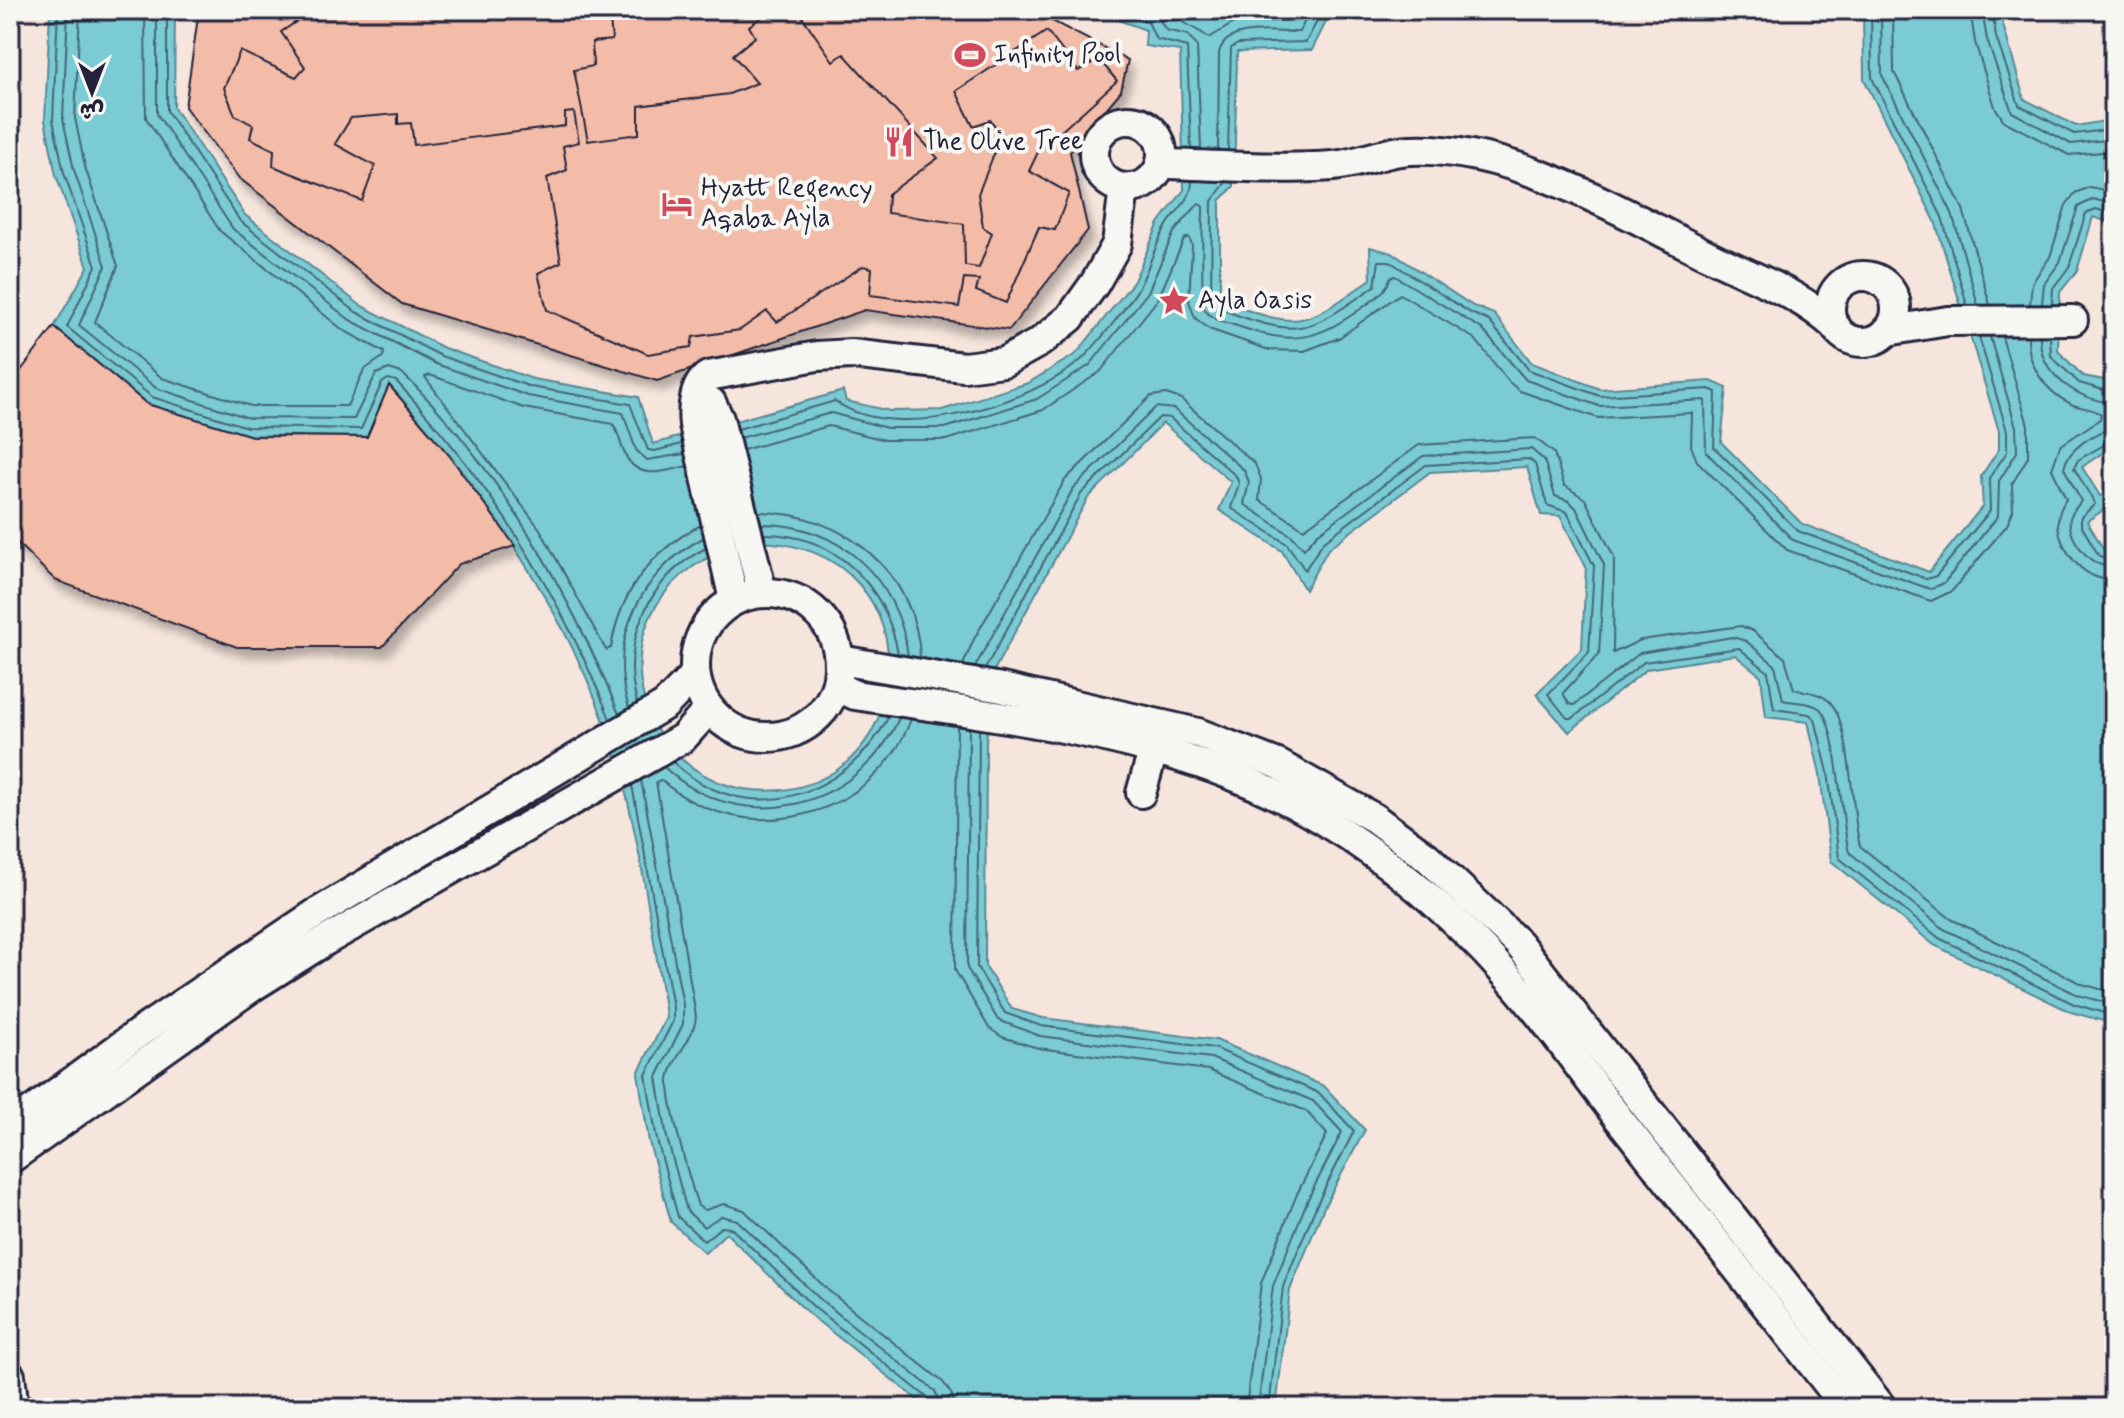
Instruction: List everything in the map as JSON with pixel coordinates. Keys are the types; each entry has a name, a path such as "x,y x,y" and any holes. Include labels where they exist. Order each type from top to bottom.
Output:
{"street":[{"path":"1118,121 1143,121 1161,143 1166,160 1150,181 1124,188 1112,184 1095,164 1094,151 1106,127 1118,121"},
{"path":"1166,160 1237,166 1335,166 1409,150 1466,154 1570,187 1661,228 1748,275 1783,288 1816,308 1842,334 1860,341 1870,341 1887,331 1945,322 2073,320"},
{"path":"746,587 706,422 711,402 698,395 702,380 708,376 817,356 851,354 964,367 1004,362 1040,342 1070,318 1095,283 1117,244 1124,188"},
{"path":"1783,288 1813,289 1849,279 1872,277 1890,289 1895,300 1896,311 1887,331"},
{"path":"1836,327 1831,313 1831,299 1838,287 1849,279"},
{"path":"1895,300 1945,322"},
{"path":"746,587 716,613 702,631 695,652 695,674 709,709 740,733 779,736 798,731 815,720 847,677"},
{"path":"746,587 790,596 815,610 832,633 847,677"},
{"path":"10,1127 127,1041 315,914 665,705 695,674"},
{"path":"847,677 1002,688 1157,736 1308,813 1406,878 1454,919 1535,1010 1847,1408"},
{"path":"847,677 1001,717 1157,736 1198,733 1278,764 1439,851 1518,943 1882,1408"},
{"path":"10,1159 252,987 325,941 683,738 709,709"},
{"path":"1141,793 1157,736"},
{"path":"587,752 603,784"},
{"path":"10,1376 14,1408"}],"water":[{"name":"Ayla Oasis","path":"50,10 175,10 174,108 245,215 360,305 444,348 533,379 638,397 653,444 843,391 846,401 890,411 942,410 1028,383 1076,354 1134,281 1159,223 1184,190 1180,51 1145,46 1146,30 1090,10 1332,10 1312,50 1237,52 1234,186 1220,201 1220,301 1285,320 1300,319 1329,307 1371,279 1370,247 1392,253 1473,306 1494,314 1532,363 1600,389 1711,381 1727,388 1721,442 1802,524 1929,572 1983,506 1981,476 1999,449 1999,431 1935,221 1864,79 1863,10 1999,10 2024,99 2076,126 2110,120 2114,128 2114,224 2093,217 2077,271 2060,292 2058,351 2083,376 2109,381 2114,392 2114,445 2082,467 2100,496 2114,488 2114,503 2087,521 2104,550 2114,545 2114,1024 2071,1012 1934,945 1831,861 1820,774 1808,722 1766,717 1761,676 1735,655 1647,669 1569,732 1536,694 1582,649 1586,567 1560,516 1541,515 1527,467 1430,472 1328,549 1305,590 1282,551 1219,510 1231,482 1163,423 1088,498 993,672 986,742 985,966 1012,1009 1043,1018 1216,1040 1324,1086 1365,1130 1324,1207 1290,1290 1276,1408 928,1408 809,1314 726,1233 705,1253 671,1222 649,1142 638,1073 666,1018 631,814 596,700 549,603 521,557 458,469 390,386 367,437 245,435 147,404 54,327 88,267 56,175 45,120","holes":["754,542 816,554 859,584 883,627 888,675 876,722 848,761 803,786 743,789 717,781 693,768 672,750 656,728 644,696 640,665 644,636 654,609 672,585 694,566 722,551"]}],"building":[{"name":"Hyatt Regency Aqaba Ayla","path":"199,10 1031,10 1128,60 1121,91 1070,152 1088,230 1009,330 865,310 657,381 402,304 239,178 185,107"},
{"path":"314,10 609,10 612,40 592,42 593,66 574,70 588,141 639,134 639,106 729,94 757,83 733,55 755,37 749,26 772,10 789,10 794,17 799,12 833,61 844,54 938,158 888,194 887,213 964,224 965,266 979,268 992,233 983,227 978,194 1002,134 990,120 973,126 956,91 1047,31 1078,71 1099,59 1117,81 1038,152 1029,171 1069,193 1055,230 1039,227 1006,303 976,291 979,280 964,279 959,307 870,295 872,268 863,266 777,322 767,311 740,330 693,337 691,347 648,354 547,310 538,273 561,262 547,178 567,170 563,146 579,142 574,112 565,113 565,126 414,145 411,123 398,124 398,114 351,118 335,144 375,166 362,201 273,166 274,150 250,138 253,125 235,115 224,88 240,51 296,77 305,67 281,32"},
{"path":"54,327 147,404 252,436 367,437 389,385 449,455 515,546 459,564 382,647 237,647 55,580 10,536 10,385"}],"place":[{"name":"Infinity Pool","path":"970,55"},
{"name":"The Olive Tree","path":"899,142"},
{"name":"Hyatt Regency Aqaba Ayla","path":"677,204"},
{"name":"Ayla Oasis","path":"1174,301"}]}
